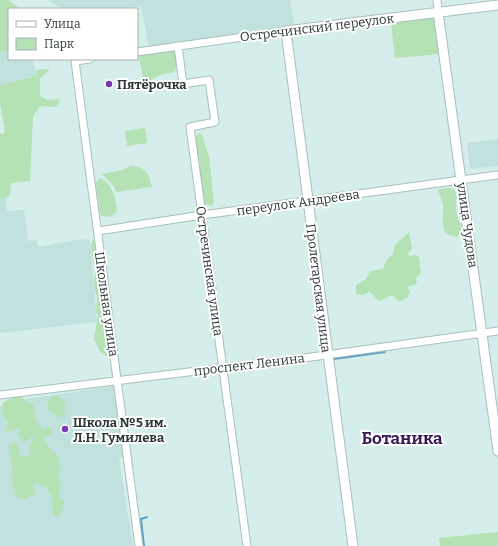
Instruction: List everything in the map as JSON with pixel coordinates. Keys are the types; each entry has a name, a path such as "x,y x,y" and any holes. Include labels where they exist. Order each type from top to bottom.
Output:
{"street":[{"name":"улица Чудова","path":"437,0 498,451"},
{"name":"Остречинский переулок","path":"138,52 286,31 498,5"},
{"name":"Пролетарская улица","path":"286,31 353,546"},
{"name":"Остречинская улица","path":"178,46 183,84 209,80 215,122 190,127 247,546"},
{"name":"Школьная улица","path":"82,60 75,61 139,546"},
{"name":"переулок Андреева","path":"98,231 202,214 498,175"},
{"name":"проспект Ленина","path":"0,395 498,331"}],"shaded area":[{"path":"47,0 290,0 294,26 149,47 141,6 130,8 61,8"},
{"path":"0,51 8,51 8,60 32,60 37,76 0,85"},
{"path":"498,139 498,166 470,169 467,143"},
{"path":"6,198 7,211 24,210 28,241 37,240 38,247 83,239 90,241 97,322 0,333 0,199"},
{"path":"114,386 124,457 119,458 133,546 0,546 0,407 6,406 6,402"}],"green space":[{"path":"0,0 9,0 19,8 8,8 8,51 0,51"},
{"path":"434,18 437,23 441,54 395,58 391,23"},
{"path":"165,50 176,51 178,59 175,72 163,74 144,83 139,57 143,53"},
{"path":"50,69 40,79 40,96 48,100 60,99 57,107 39,107 33,117 30,181 11,183 10,195 6,198 0,199 0,134 5,133 0,104 0,85 37,76 36,70"},
{"path":"145,128 147,143 127,146 125,131"},
{"path":"200,133 209,157 214,202 212,206 203,203 199,159 196,153 196,136"},
{"path":"131,166 136,166 146,172 152,187 116,192 114,186 102,174 122,170"},
{"path":"99,178 107,183 115,197 117,212 110,217 102,216 100,213 96,183"},
{"path":"439,189 454,189 457,197 456,210 463,232 458,237 448,234 443,228 443,205 438,191"},
{"path":"409,232 412,249 408,253 409,256 416,255 419,257 421,272 416,279 417,284 407,287 410,292 408,297 399,302 392,295 379,301 370,292 363,295 356,294 356,285 366,279 370,271 383,269 387,259 393,254 394,246"},
{"path":"94,239 98,253 96,267 93,264 91,251 91,245"},
{"path":"95,268 97,268 99,272 102,285 101,295 105,303 104,310 110,348 107,356 100,352 94,339 98,316 96,310 97,298 94,285"},
{"path":"57,395 66,404 64,415 60,418 48,409 48,400"},
{"path":"17,396 23,398 27,403 33,403 36,420 42,429 45,429 47,426 53,429 51,436 44,438 45,442 59,459 60,464 60,470 57,474 61,486 58,496 64,501 58,518 53,515 52,498 46,487 41,487 39,483 35,483 33,485 36,493 25,499 17,498 15,495 9,444 15,443 18,446 20,456 27,457 30,454 29,446 34,438 31,437 28,442 21,439 18,435 20,430 17,428 13,431 5,432 8,423 3,415 2,404"},
{"path":"498,532 498,546 440,546 439,538"}],"waterway":[{"path":"334,359 385,352"},
{"path":"144,546 141,519 147,517"}],"place":[{"name":"Пятёрочка","path":"109,84"},
{"name":"Школа №5 им. Л.Н. Гумилева","path":"65,429"}],"district":[{"name":"Ботаника","path":"402,438"}]}
